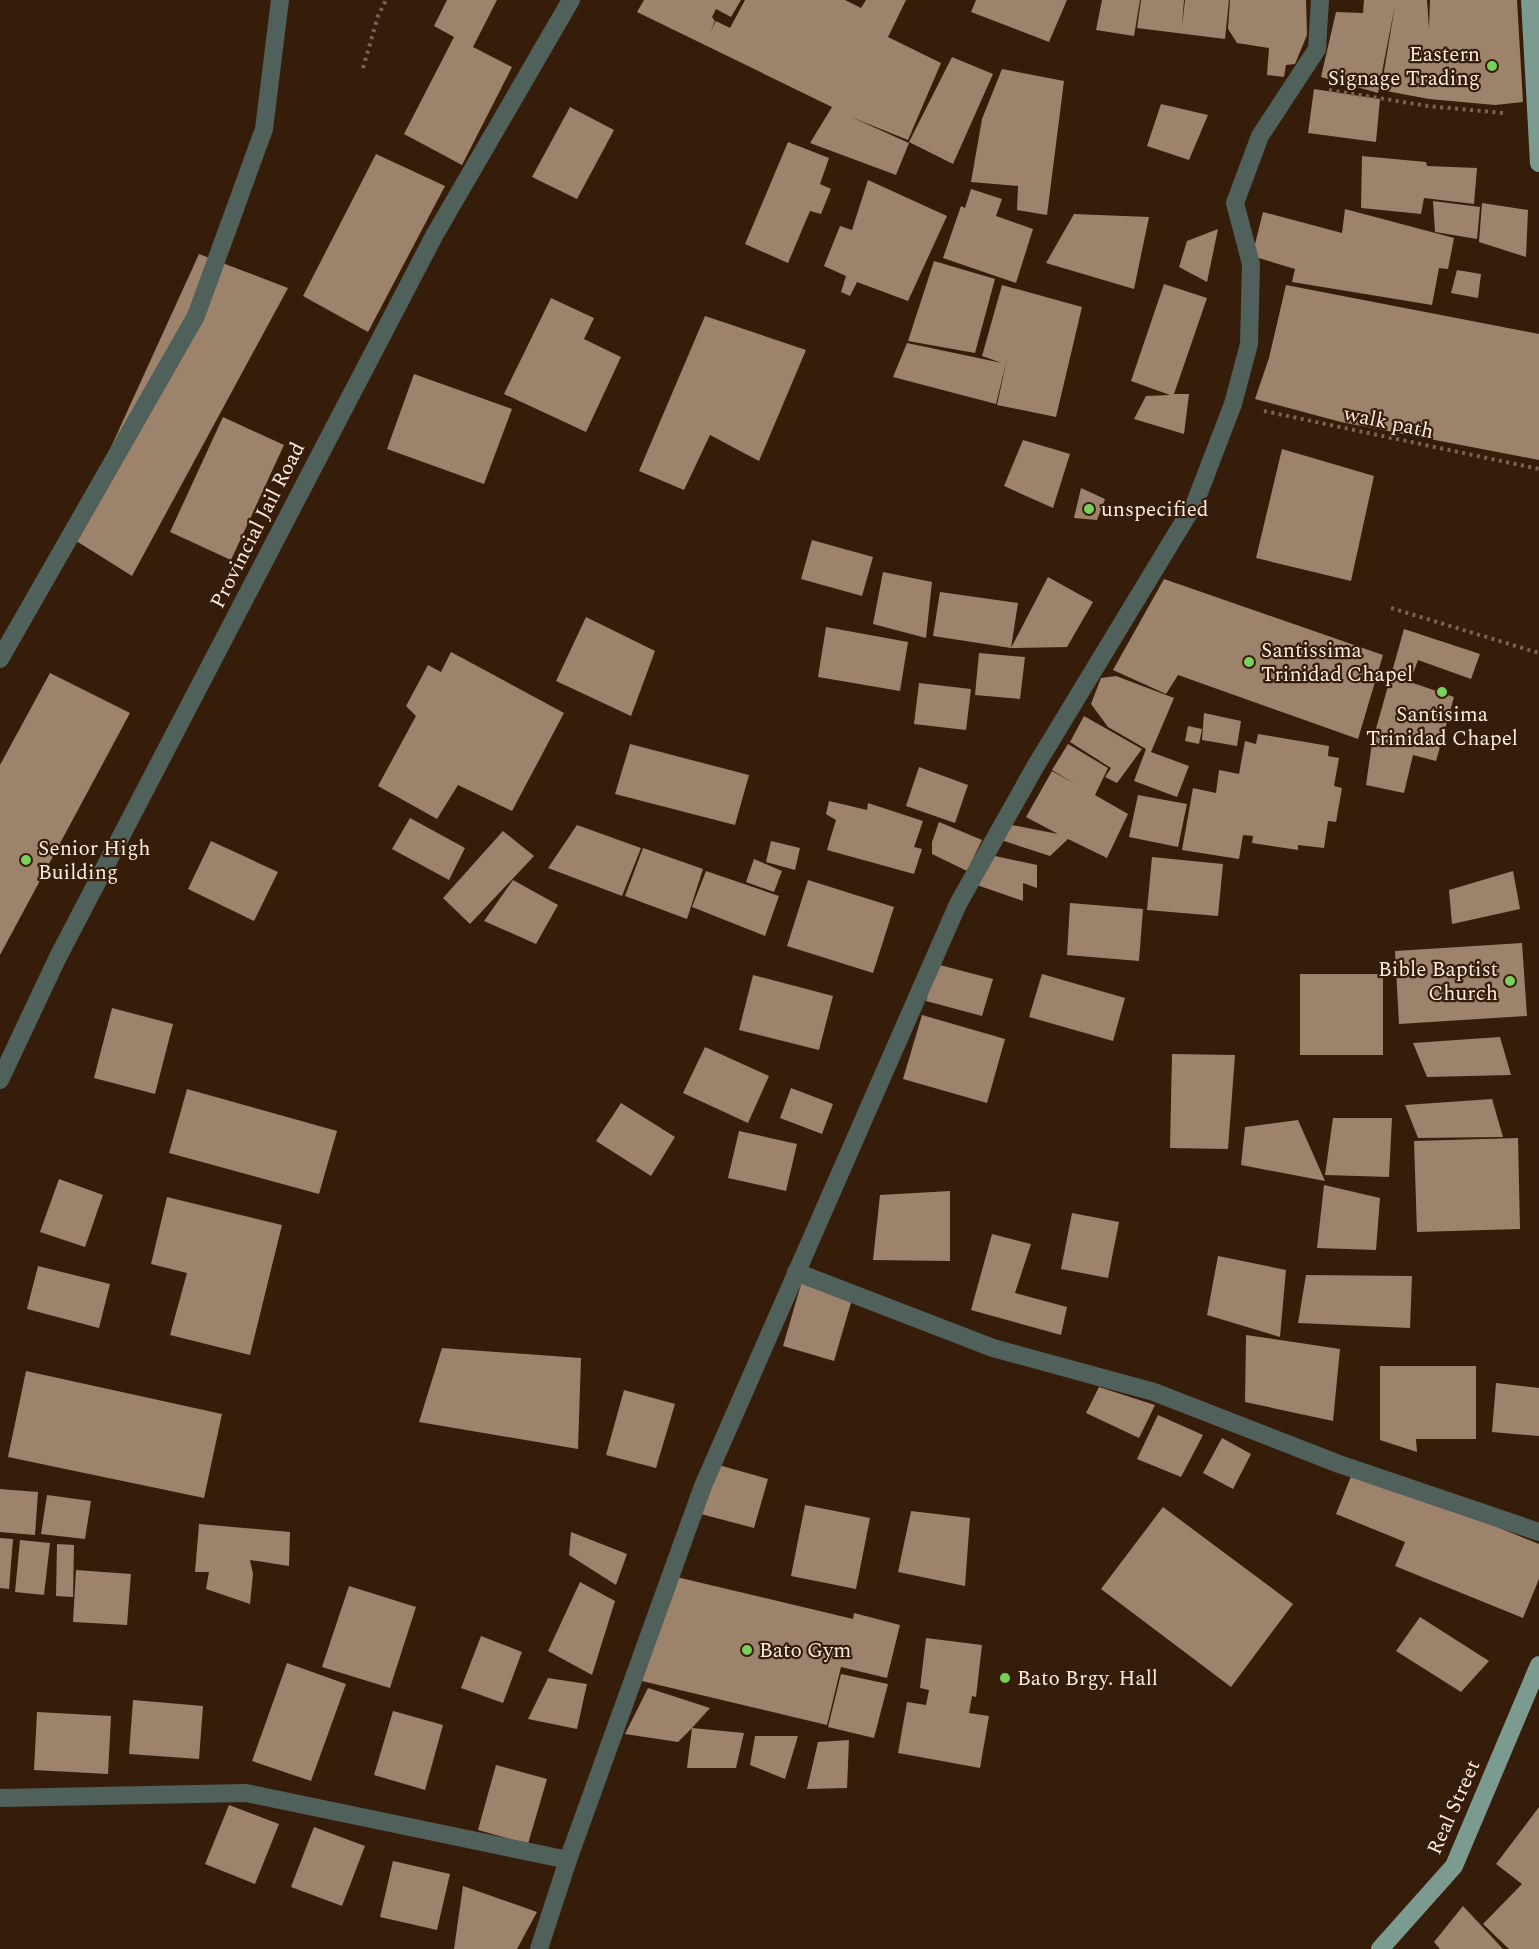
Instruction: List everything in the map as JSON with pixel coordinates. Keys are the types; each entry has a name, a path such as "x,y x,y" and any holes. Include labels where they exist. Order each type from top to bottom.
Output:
{"main road":[{"path":"1530,0 1539,163"},
{"name":"Real Street","path":"1380,1949 1454,1866 1539,1665"}],"street":[{"path":"0,659 196,316 264,129 280,0"},
{"name":"Provincial Jail Road","path":"0,1080 57,959 434,236 571,0"},
{"path":"538,1949 703,1486 958,904 1035,767 1195,503 1233,404 1249,344 1251,264 1235,203 1260,136 1317,49 1320,0"},
{"path":"796,1272 993,1348 1154,1392 1340,1464 1539,1532"},
{"path":"0,1798 246,1793 568,1860"}],"path":[{"path":"363,68 378,16 386,0"},
{"path":"1295,84 1480,113 1536,114"},
{"name":"walk path","path":"1233,404 1539,469"},
{"path":"1391,608 1539,653"}],"building":[{"path":"447,0 497,0 473,47 512,67 462,165 404,134 454,37 434,26"},
{"path":"644,0 741,0 731,17 716,9 712,17 715,21 711,31 716,21 730,28 745,0 845,0 861,8 866,0 906,0 888,37 941,63 908,140 851,117 909,143 896,175 810,143 832,107 637,12"},
{"path":"976,0 1067,0 1049,42 971,12"},
{"path":"1102,0 1140,0 1134,36 1096,30"},
{"path":"1141,0 1184,0 1182,27 1185,0 1229,0 1225,39 1137,28"},
{"path":"1230,0 1306,0 1307,35 1295,64 1286,65 1284,77 1267,75 1269,48 1237,43 1228,29"},
{"path":"1364,0 1427,0 1429,29 1430,0 1517,0 1523,102 1495,105 1429,99 1381,90 1395,5 1378,93 1321,77 1336,12 1363,13"},
{"path":"952,57 993,74 953,164 909,142"},
{"path":"1002,69 1064,81 1047,215 1017,210 1018,186 971,182 982,119"},
{"path":"1314,89 1380,99 1376,142 1308,133"},
{"path":"1161,104 1208,115 1189,160 1147,146"},
{"path":"570,107 614,130 577,199 532,177"},
{"path":"788,142 829,158 820,184 831,189 821,214 810,211 788,263 745,244"},
{"path":"376,154 445,186 368,332 303,296"},
{"path":"1362,156 1426,162 1427,166 1477,168 1474,204 1424,198 1421,214 1361,208"},
{"path":"868,180 947,216 908,301 857,282 850,296 841,292 846,276 824,266 840,226 852,230"},
{"path":"971,189 1002,199 996,216 1033,229 1016,283 943,258 961,206 965,208"},
{"path":"1433,201 1480,207 1477,239 1435,232"},
{"path":"1482,203 1528,210 1526,257 1479,242"},
{"path":"1345,209 1454,238 1448,269 1439,268 1432,305 1292,282 1295,269 1252,256 1263,212 1342,233"},
{"path":"1074,214 1149,217 1134,289 1046,263"},
{"path":"1218,229 1207,282 1179,267 1187,241"},
{"path":"199,254 288,288 132,576 70,537"},
{"path":"934,261 995,279 975,353 908,341"},
{"path":"1457,270 1481,274 1478,298 1451,293"},
{"path":"1164,284 1207,298 1174,394 1189,394 1184,434 1134,419 1146,396 1170,395 1131,381"},
{"path":"1002,285 1082,307 1056,417 997,405 1007,359 996,404 893,377 907,343 1002,363 982,356"},
{"path":"1286,285 1539,334 1539,460 1341,422 1255,399 1269,358"},
{"path":"551,298 594,318 584,339 621,357 586,432 504,394"},
{"path":"705,316 806,350 759,461 710,435 684,490 639,471"},
{"path":"414,374 512,409 484,484 387,449"},
{"path":"223,417 284,445 231,560 170,532"},
{"path":"1023,440 1070,454 1053,508 1004,486"},
{"path":"1282,449 1374,476 1351,581 1256,558"},
{"name":"unspecified","path":"1081,488 1105,499 1097,520 1074,518"},
{"path":"812,540 873,557 862,596 801,579"},
{"path":"883,572 932,582 926,638 873,624"},
{"path":"1048,577 1093,602 1067,647 1011,648"},
{"name":"Santissima Trinidad Chapel","path":"1164,579 1383,655 1358,739 1178,675 1166,694 1113,670"},
{"path":"940,592 1018,603 1011,648 933,636"},
{"path":"586,617 655,651 631,716 556,681"},
{"path":"826,627 908,642 900,691 818,677"},
{"path":"1404,629 1480,654 1471,679 1418,660 1410,682 1454,697 1436,761 1413,755 1404,793 1366,785 1372,743"},
{"path":"451,652 564,713 512,811 458,785 437,819 378,786 416,716 406,706 428,665 441,672"},
{"path":"979,653 1025,657 1020,699 975,695"},
{"name":"Senior High Building","path":"50,673 130,713 0,955 0,765"},
{"path":"1116,676 1174,698 1151,752 1189,766 1177,797 1134,781 1146,749 1108,727 1091,704 1101,678"},
{"path":"919,683 971,689 966,730 914,724"},
{"path":"1204,713 1241,721 1237,746 1202,740"},
{"path":"1084,716 1142,749 1117,783 1105,777 1111,768 1070,742"},
{"path":"1188,726 1202,729 1199,744 1185,741"},
{"path":"1258,734 1329,746 1328,756 1339,758 1334,786 1342,788 1336,822 1328,821 1324,848 1298,845 1298,850 1252,843 1253,836 1243,835 1239,859 1182,850 1193,788 1216,793 1219,770 1239,774 1245,741 1256,744"},
{"path":"630,744 749,775 735,825 615,794"},
{"path":"1068,744 1108,768 1095,795 1128,814 1107,858 1068,839 1050,856 998,839 1007,824 1058,834 1026,817 1052,771 1075,784 1052,770"},
{"path":"919,767 968,785 955,823 906,806"},
{"path":"1138,795 1187,804 1178,847 1129,837"},
{"path":"829,801 867,810 868,803 923,821 914,847 922,849 914,874 827,850 836,820 826,814"},
{"path":"410,818 465,848 449,880 392,849"},
{"path":"939,822 982,840 967,871 932,854 932,842"},
{"path":"577,825 641,848 622,896 548,868"},
{"path":"503,831 534,856 470,924 443,898"},
{"path":"211,841 278,872 254,921 188,889"},
{"path":"771,841 800,848 795,870 766,862"},
{"path":"643,848 703,869 687,919 625,896"},
{"path":"995,856 1037,865 1037,888 1023,883 1023,901 971,883"},
{"path":"1152,857 1223,864 1218,916 1147,910"},
{"path":"754,859 782,871 774,892 746,882"},
{"path":"706,871 779,896 765,936 692,907"},
{"path":"1513,871 1520,909 1452,924 1449,890"},
{"path":"513,880 558,905 536,944 484,921"},
{"path":"808,880 894,907 873,973 787,946"},
{"path":"1070,903 1143,909 1139,961 1067,955"},
{"path":"1522,943 1527,1016 1399,1024 1395,951"},
{"path":"936,964 993,979 982,1016 926,1001"},
{"path":"1042,974 1125,998 1113,1041 1029,1017"},
{"path":"1300,974 1383,974 1383,1055 1300,1055"},
{"path":"753,975 833,996 819,1050 739,1030"},
{"path":"112,1008 173,1024 155,1094 94,1078"},
{"path":"922,1015 1005,1039 987,1103 903,1079"},
{"path":"1500,1037 1511,1075 1427,1077 1413,1043"},
{"path":"705,1047 769,1076 748,1123 683,1093"},
{"path":"1172,1054 1235,1055 1228,1149 1170,1148"},
{"path":"791,1088 833,1104 822,1134 780,1118"},
{"path":"187,1089 337,1131 319,1194 169,1153"},
{"path":"1492,1099 1503,1137 1418,1138 1405,1105"},
{"path":"621,1103 675,1137 651,1176 596,1141"},
{"path":"1333,1118 1392,1118 1389,1177 1325,1175"},
{"path":"1298,1120 1325,1181 1241,1165 1245,1127"},
{"path":"739,1131 797,1144 786,1191 728,1178"},
{"path":"1518,1138 1520,1229 1417,1232 1414,1141"},
{"path":"59,1179 103,1195 85,1247 40,1232"},
{"path":"1324,1185 1380,1198 1376,1250 1317,1248"},
{"path":"950,1191 950,1261 873,1260 880,1195"},
{"path":"167,1197 282,1225 250,1355 170,1335 187,1273 151,1264"},
{"path":"1072,1213 1119,1222 1108,1278 1061,1269"},
{"path":"992,1234 1031,1244 1015,1293 1067,1307 1061,1335 971,1310"},
{"path":"1218,1256 1286,1270 1280,1337 1207,1315"},
{"path":"38,1266 110,1284 99,1328 27,1309"},
{"path":"1306,1275 1412,1276 1410,1328 1298,1323"},
{"path":"802,1281 853,1296 834,1361 783,1346"},
{"path":"1246,1335 1340,1349 1333,1421 1245,1402"},
{"path":"442,1348 581,1358 578,1449 419,1422"},
{"path":"1380,1366 1476,1366 1476,1439 1416,1439 1417,1452 1380,1440"},
{"path":"26,1371 222,1414 204,1498 8,1457"},
{"path":"1496,1383 1539,1388 1539,1436 1492,1432"},
{"path":"1099,1387 1155,1405 1139,1438 1086,1413"},
{"path":"624,1390 675,1404 656,1468 606,1455"},
{"path":"1158,1415 1203,1435 1181,1477 1137,1459"},
{"path":"1222,1438 1251,1454 1233,1489 1203,1473"},
{"path":"715,1464 768,1479 754,1528 701,1514"},
{"path":"1354,1469 1539,1544 1539,1579 1523,1618 1395,1566 1405,1542 1336,1514"},
{"path":"0,1489 38,1492 35,1535 0,1532"},
{"path":"47,1495 91,1501 85,1539 41,1534"},
{"path":"805,1505 870,1518 856,1589 791,1576"},
{"path":"1163,1507 1293,1604 1231,1687 1101,1589"},
{"path":"911,1511 970,1518 965,1586 898,1572"},
{"path":"199,1524 290,1532 289,1566 250,1560 253,1574 250,1604 206,1589 209,1572 195,1572"},
{"path":"571,1532 627,1554 616,1585 569,1555"},
{"path":"0,1538 13,1539 9,1589 0,1588"},
{"path":"20,1540 50,1543 44,1595 15,1592"},
{"path":"57,1544 74,1545 73,1597 56,1596"},
{"path":"76,1570 131,1574 127,1625 73,1622"},
{"name":"Bato Gym","path":"668,1575 853,1619 854,1613 900,1625 887,1678 841,1667 827,1725 642,1681"},
{"path":"580,1582 615,1601 592,1675 548,1651"},
{"path":"349,1586 416,1607 390,1688 322,1667"},
{"path":"1420,1617 1489,1661 1461,1692 1396,1651"},
{"path":"481,1636 522,1652 503,1703 461,1688"},
{"path":"926,1638 982,1645 976,1697 972,1696 969,1713 989,1716 980,1768 898,1753 907,1702 926,1705 929,1690 920,1688"},
{"path":"287,1663 346,1684 311,1781 252,1761"},
{"path":"841,1674 888,1684 874,1738 828,1727"},
{"path":"548,1678 587,1684 577,1729 528,1719"},
{"path":"648,1688 710,1708 678,1742 625,1734"},
{"path":"133,1700 203,1706 199,1759 129,1754"},
{"path":"393,1711 443,1725 425,1790 374,1775"},
{"path":"37,1712 111,1716 108,1774 34,1770"},
{"path":"692,1728 744,1733 736,1768 687,1768"},
{"path":"755,1736 798,1736 785,1779 750,1765"},
{"path":"849,1740 847,1788 807,1789 818,1742"},
{"path":"496,1765 547,1779 528,1844 478,1830"},
{"path":"229,1805 279,1824 255,1884 205,1864"},
{"path":"1539,1807 1539,1949 1509,1949 1483,1924 1522,1884 1496,1864"},
{"path":"314,1827 365,1846 342,1906 291,1887"},
{"path":"393,1861 450,1874 437,1930 380,1917"},
{"path":"463,1886 537,1912 517,1949 454,1949"},
{"path":"1463,1906 1503,1949 1440,1949 1434,1942"}],"place":[{"name":"Eastern Signage Trading","path":"1492,66"},
{"name":"unspecified","path":"1089,509"},
{"name":"Santissima Trinidad Chapel","path":"1249,662"},
{"name":"Santisima Trinidad Chapel","path":"1442,692"},
{"name":"Senior High Building","path":"26,860"},
{"name":"Bible Baptist Church","path":"1510,981"},
{"name":"Bato Gym","path":"747,1650"},
{"name":"Bato Brgy. Hall","path":"1005,1678"}]}
